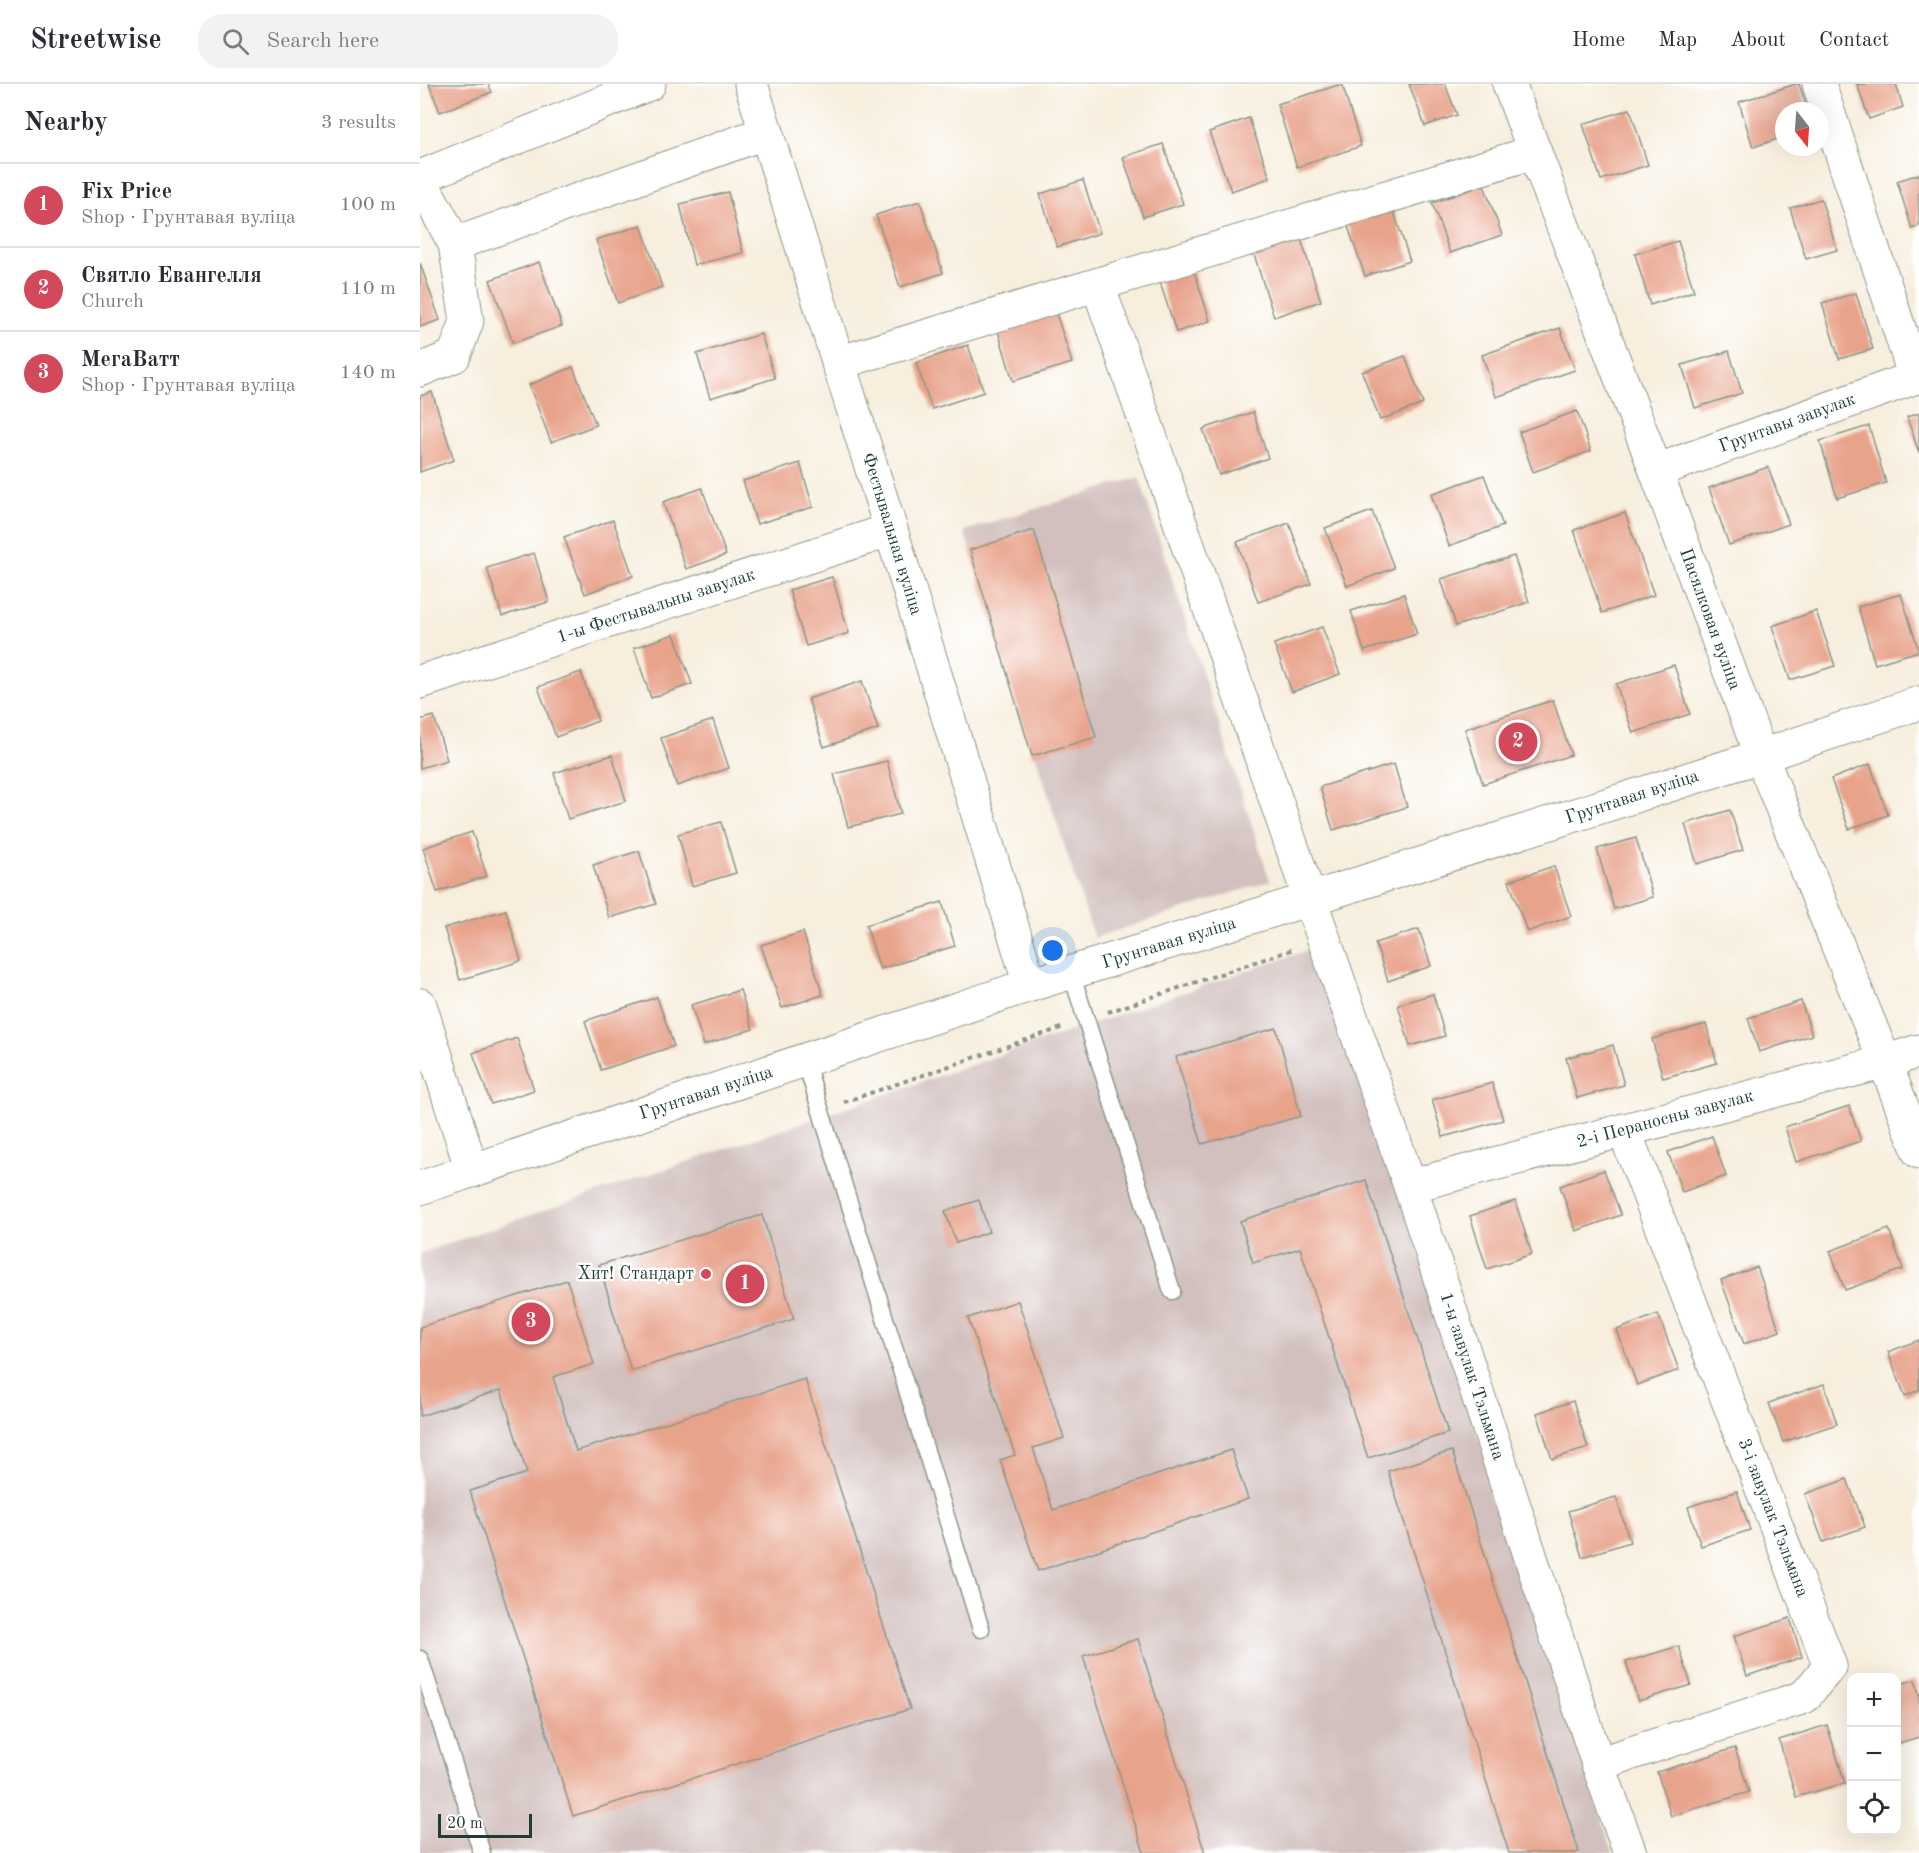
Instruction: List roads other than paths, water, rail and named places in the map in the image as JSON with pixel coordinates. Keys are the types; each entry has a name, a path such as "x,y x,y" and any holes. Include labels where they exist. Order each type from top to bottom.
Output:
{"street":[{"path":"420,370 454,356 467,321 455,244 420,178 649,84"},
{"name":"Фестывальная вуліца","path":"751,84 891,530 1030,985"},
{"name":"Пасялковая вуліца","path":"1509,84 1761,756 1919,1152"},
{"path":"1820,84 1917,377"},
{"path":"455,244 767,132"},
{"path":"838,363 1534,152"},
{"name":"1-ы завулак Тэльмана","path":"1098,285 1410,1186 1598,1764 1630,1853"},
{"name":"Грунтавы завулак","path":"1656,471 1917,377"},
{"name":"1-ы Фестывальны завулак","path":"420,682 891,530"},
{"name":"Грунтавая вуліца","path":"420,1188 1030,985 1761,756 1919,703"},
{"path":"420,1005 472,1171"},
{"name":"2-і Пераносны завулак","path":"1410,1186 1885,1062 1919,1051"},
{"name":"3-і завулак Тэльмана","path":"1598,1764 1804,1697 1830,1666 1624,1130"}],"lane":[{"path":"1071,972 1172,1291"},
{"path":"805,1060 981,1629"},
{"path":"420,1659 482,1853"}],"place":[{"name":"Святло Евангелля","path":"1518,742"},
{"name":"Хит! Стандарт","path":"706,1274"},
{"name":"Fix Price","path":"745,1284"},
{"name":"МегаВатт","path":"531,1322"}]}
